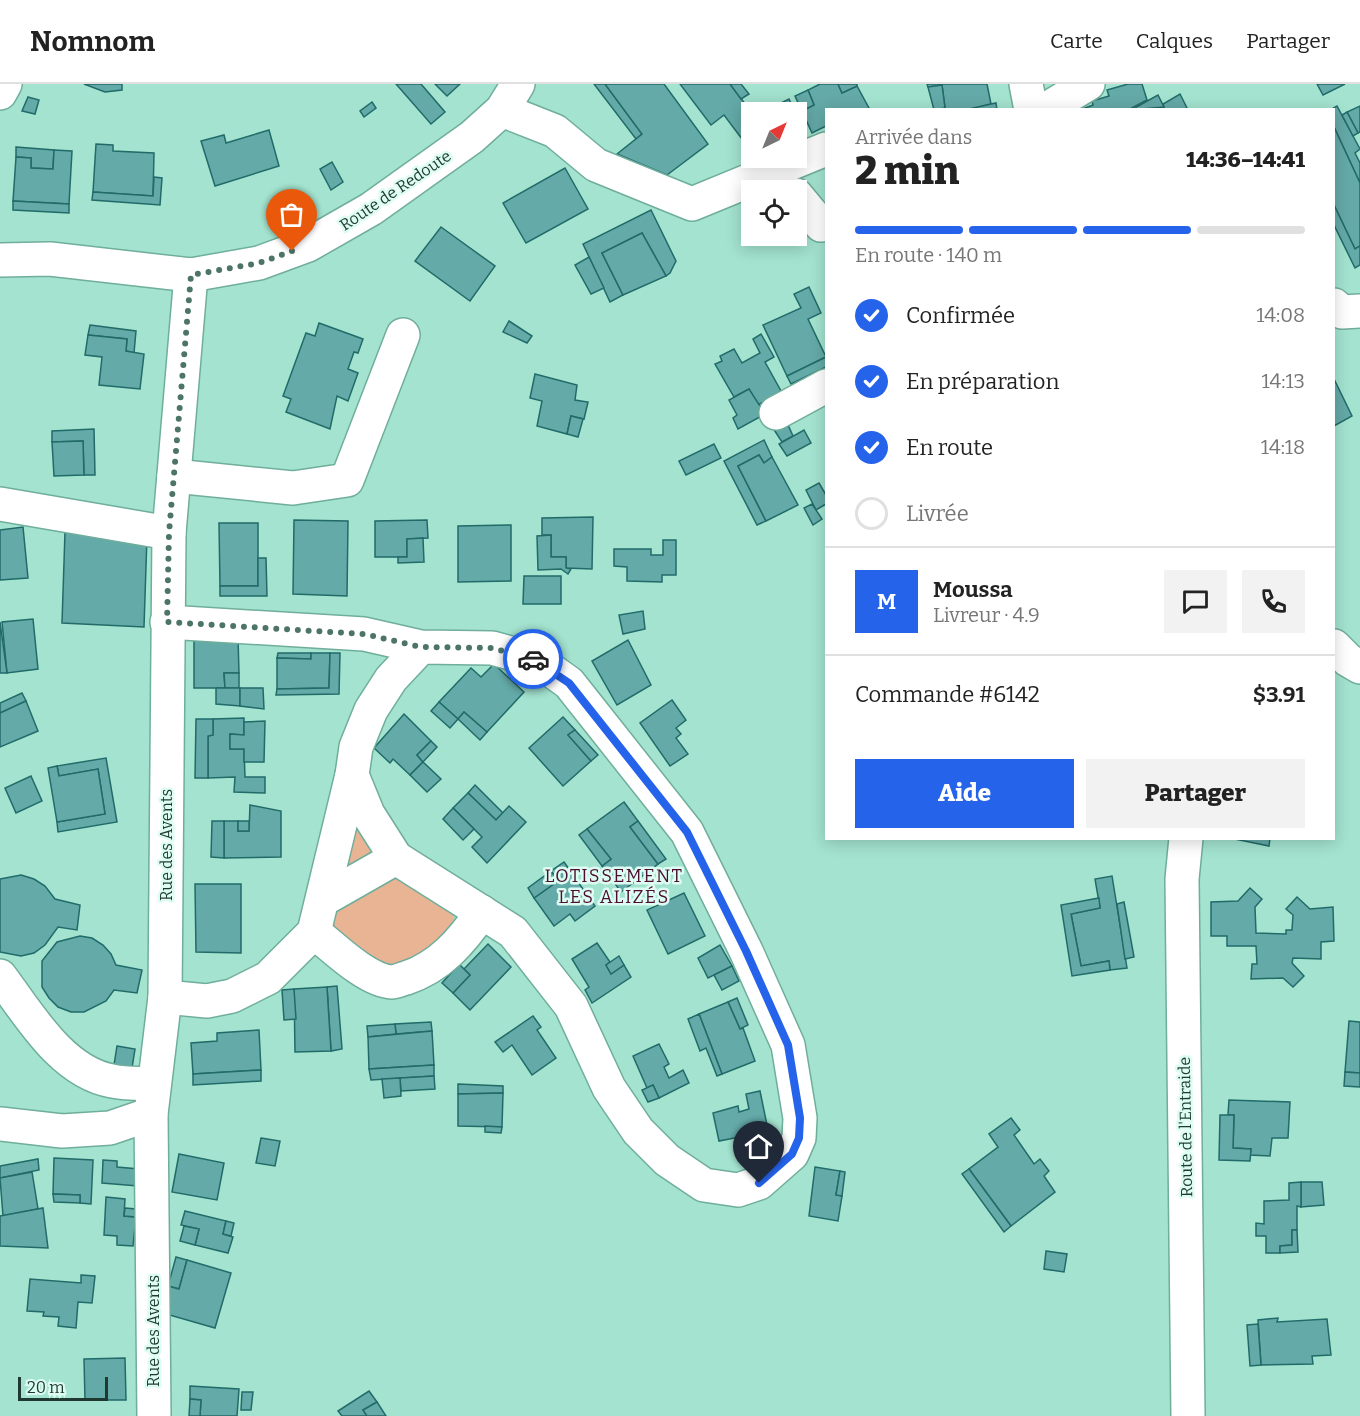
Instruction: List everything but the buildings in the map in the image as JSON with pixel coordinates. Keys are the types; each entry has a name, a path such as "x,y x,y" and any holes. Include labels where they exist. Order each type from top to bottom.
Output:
{"street":[{"path":"0,93 4,84"},
{"path":"1026,84 1031,108"},
{"path":"1048,108 1088,84"},
{"path":"510,97 596,165 692,204 741,191"},
{"name":"Route de Redoute","path":"0,260 62,260 191,275 259,263 309,245 371,209 472,137 510,97"},
{"path":"786,180 825,150"},
{"path":"807,210 815,221 821,225 825,224"},
{"name":"Rue des Avents","path":"154,1416 152,1099 165,998 169,533 191,275"},
{"path":"1335,306 1342,312 1360,311"},
{"path":"174,476 293,488 347,480 403,335"},
{"path":"776,413 825,387"},
{"path":"0,504 169,533"},
{"path":"167,622 364,634 421,647 492,648 537,660 575,690 687,832 746,951 788,1045 800,1118 799,1138 792,1154 759,1183 738,1190 704,1185 667,1160 638,1131 609,1088 571,1006 549,974 513,932 396,858 368,814 352,775"},
{"path":"165,998 207,1001 232,996 268,978 314,932 324,899 341,813 352,775 356,747 371,710 392,679 421,647"},
{"name":"Route de l'Entraide","path":"1186,840 1182,879 1188,1416"},
{"path":"324,899 396,858"},
{"path":"314,932 369,974 392,982 421,973 439,961 462,940 482,912"},
{"path":"0,976 51,1043 80,1068 152,1099"},
{"path":"0,1124 62,1131 111,1128 152,1099"}],"shaded area":[{"path":"356,817 377,855 341,876"},
{"path":"396,876 454,910 450,933 444,941 427,954 396,968 364,958 356,953 342,941 330,922 335,907"}],"way so far":[{"path":"292,251 259,263 191,275 169,533 167,622 364,634 421,647 492,648 533,659"}],"district":[{"name":"LOTISSEMENT LES ALIZÉS","path":"614,886"}],"route":[{"path":"533,659 569,683 687,832 746,951 788,1045 800,1118 799,1138 792,1154 759,1183"}]}
